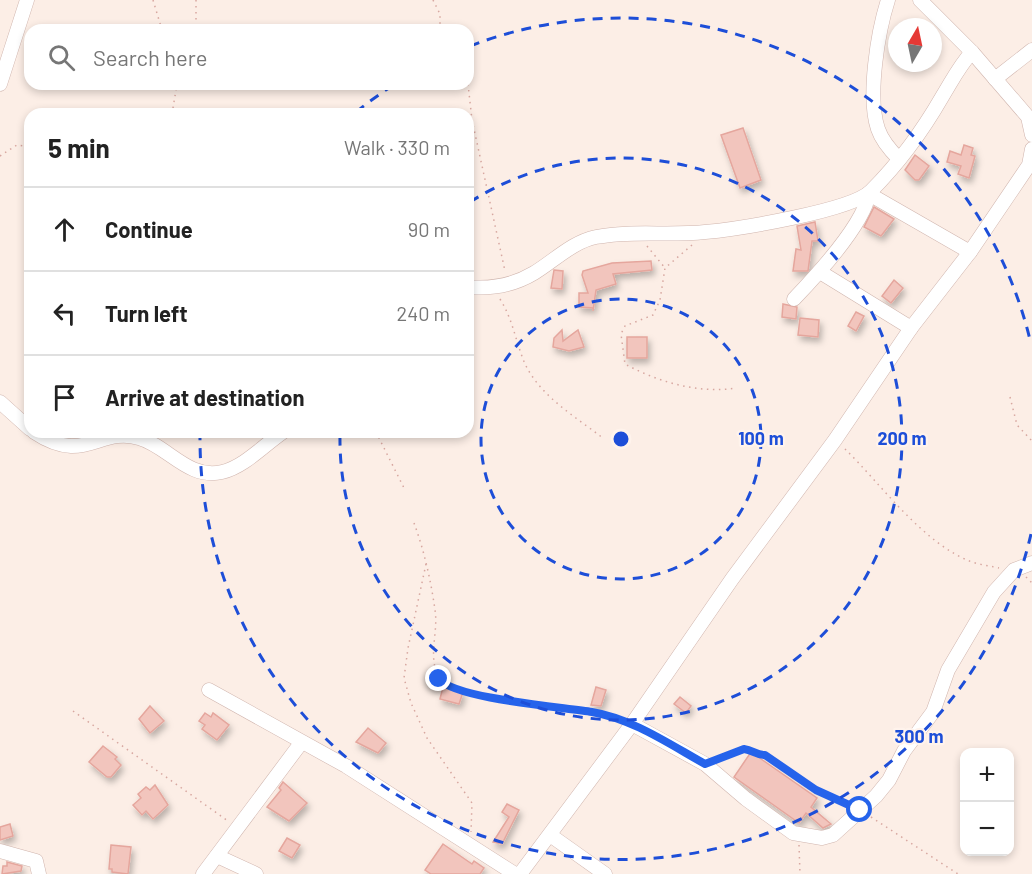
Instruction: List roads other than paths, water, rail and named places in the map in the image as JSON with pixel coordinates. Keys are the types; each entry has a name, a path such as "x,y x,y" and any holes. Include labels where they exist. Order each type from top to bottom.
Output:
{"street":[{"path":"0,84 27,0"},
{"path":"888,0 883,16 874,80 874,108 878,129 886,146 899,159"},
{"path":"920,0 972,52 1028,117 1032,135"},
{"path":"995,79 1032,50"},
{"path":"474,287 508,283 532,274 566,250 593,238 635,232 706,232 844,205 869,194 899,159 972,52"},
{"path":"209,690 346,766 518,874 550,835 632,724 732,579 835,440 911,328 970,252 1029,165 1032,149"},
{"path":"869,194 970,252"},
{"path":"794,299 820,272 866,208 869,194"},
{"path":"820,272 911,328"},
{"path":"0,402 24,424"},
{"path":"45,438 73,448 109,438"},
{"path":"140,438 155,443 191,469 221,472 246,459 275,438"},
{"path":"632,724 705,764 746,799 793,833 822,838 833,835 876,796 889,780 904,751 933,712 948,670 994,592 1014,570 1032,563"},
{"path":"203,874 301,743"},
{"path":"550,835 605,874"},
{"path":"0,851 36,861 39,874"},
{"path":"217,856 256,874"}]}
